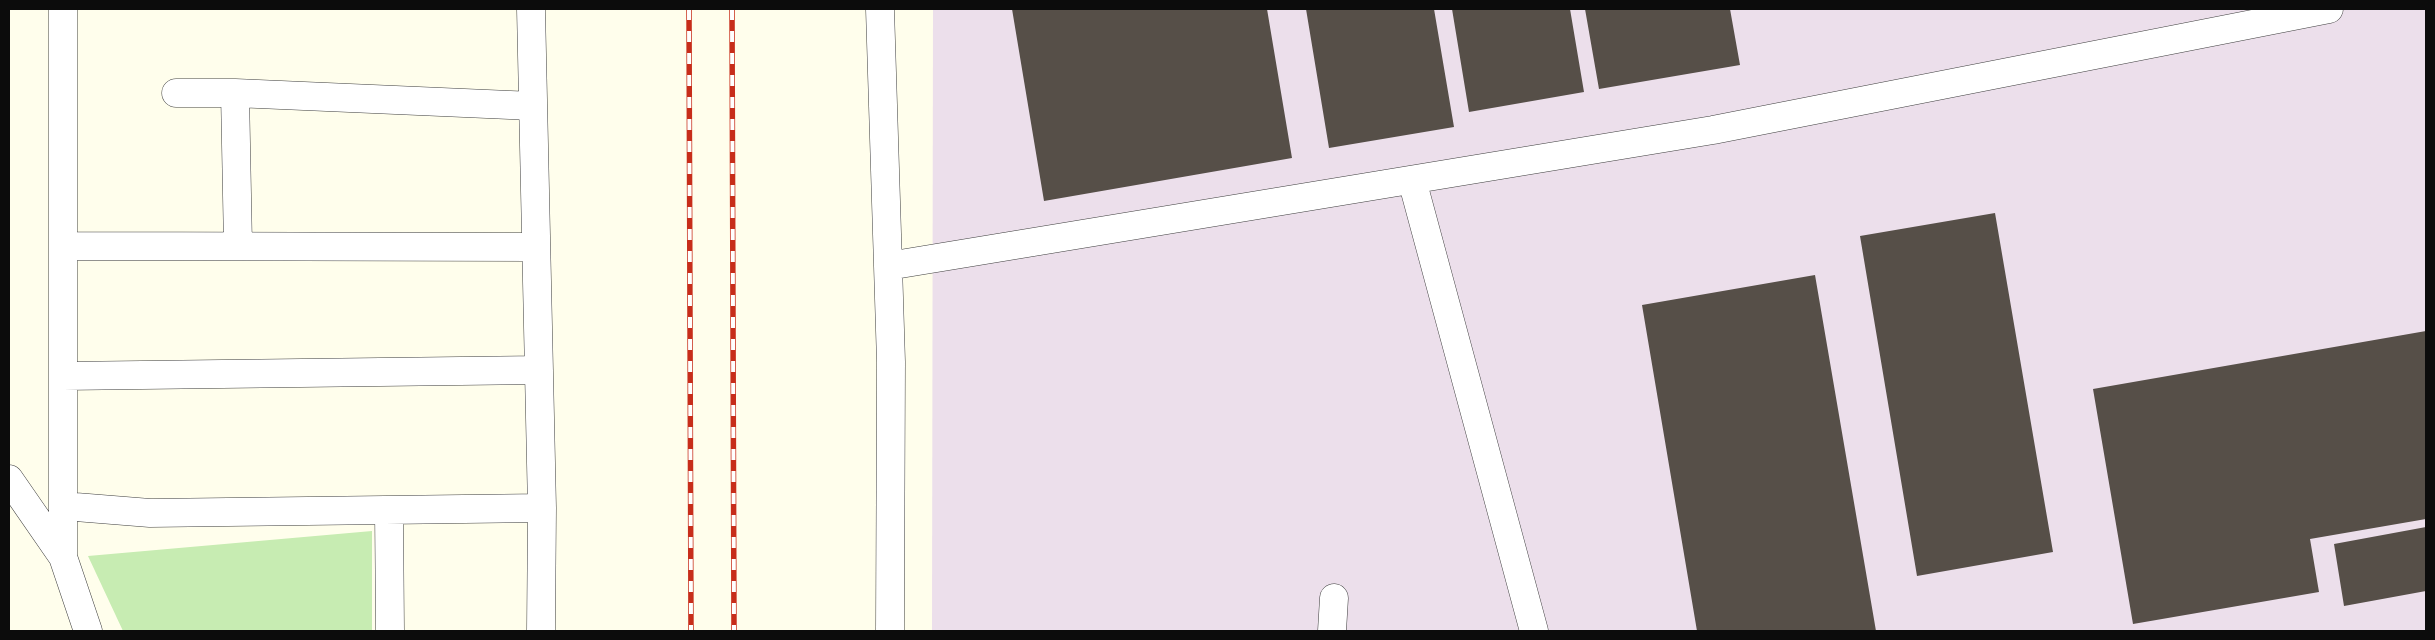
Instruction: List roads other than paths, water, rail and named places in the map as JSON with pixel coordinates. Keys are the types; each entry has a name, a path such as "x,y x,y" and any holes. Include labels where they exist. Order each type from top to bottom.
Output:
{"street":[{"path":"63,9 63,557"},
{"path":"531,9 542,508 541,631"},
{"path":"880,9 891,362 890,631"},
{"path":"888,266 1713,130 2328,9"},
{"path":"176,93 235,93 533,106"},
{"path":"235,93 238,246"},
{"path":"1412,180 1534,631"},
{"path":"63,246 536,247"},
{"path":"63,376 539,370"},
{"path":"9,479 63,557 88,631"},
{"path":"63,506 150,513 542,508"},
{"path":"389,510 390,631"},
{"path":"1332,631 1334,598"}],"railway":[{"path":"689,9 691,631"},
{"path":"732,9 734,631"}]}
